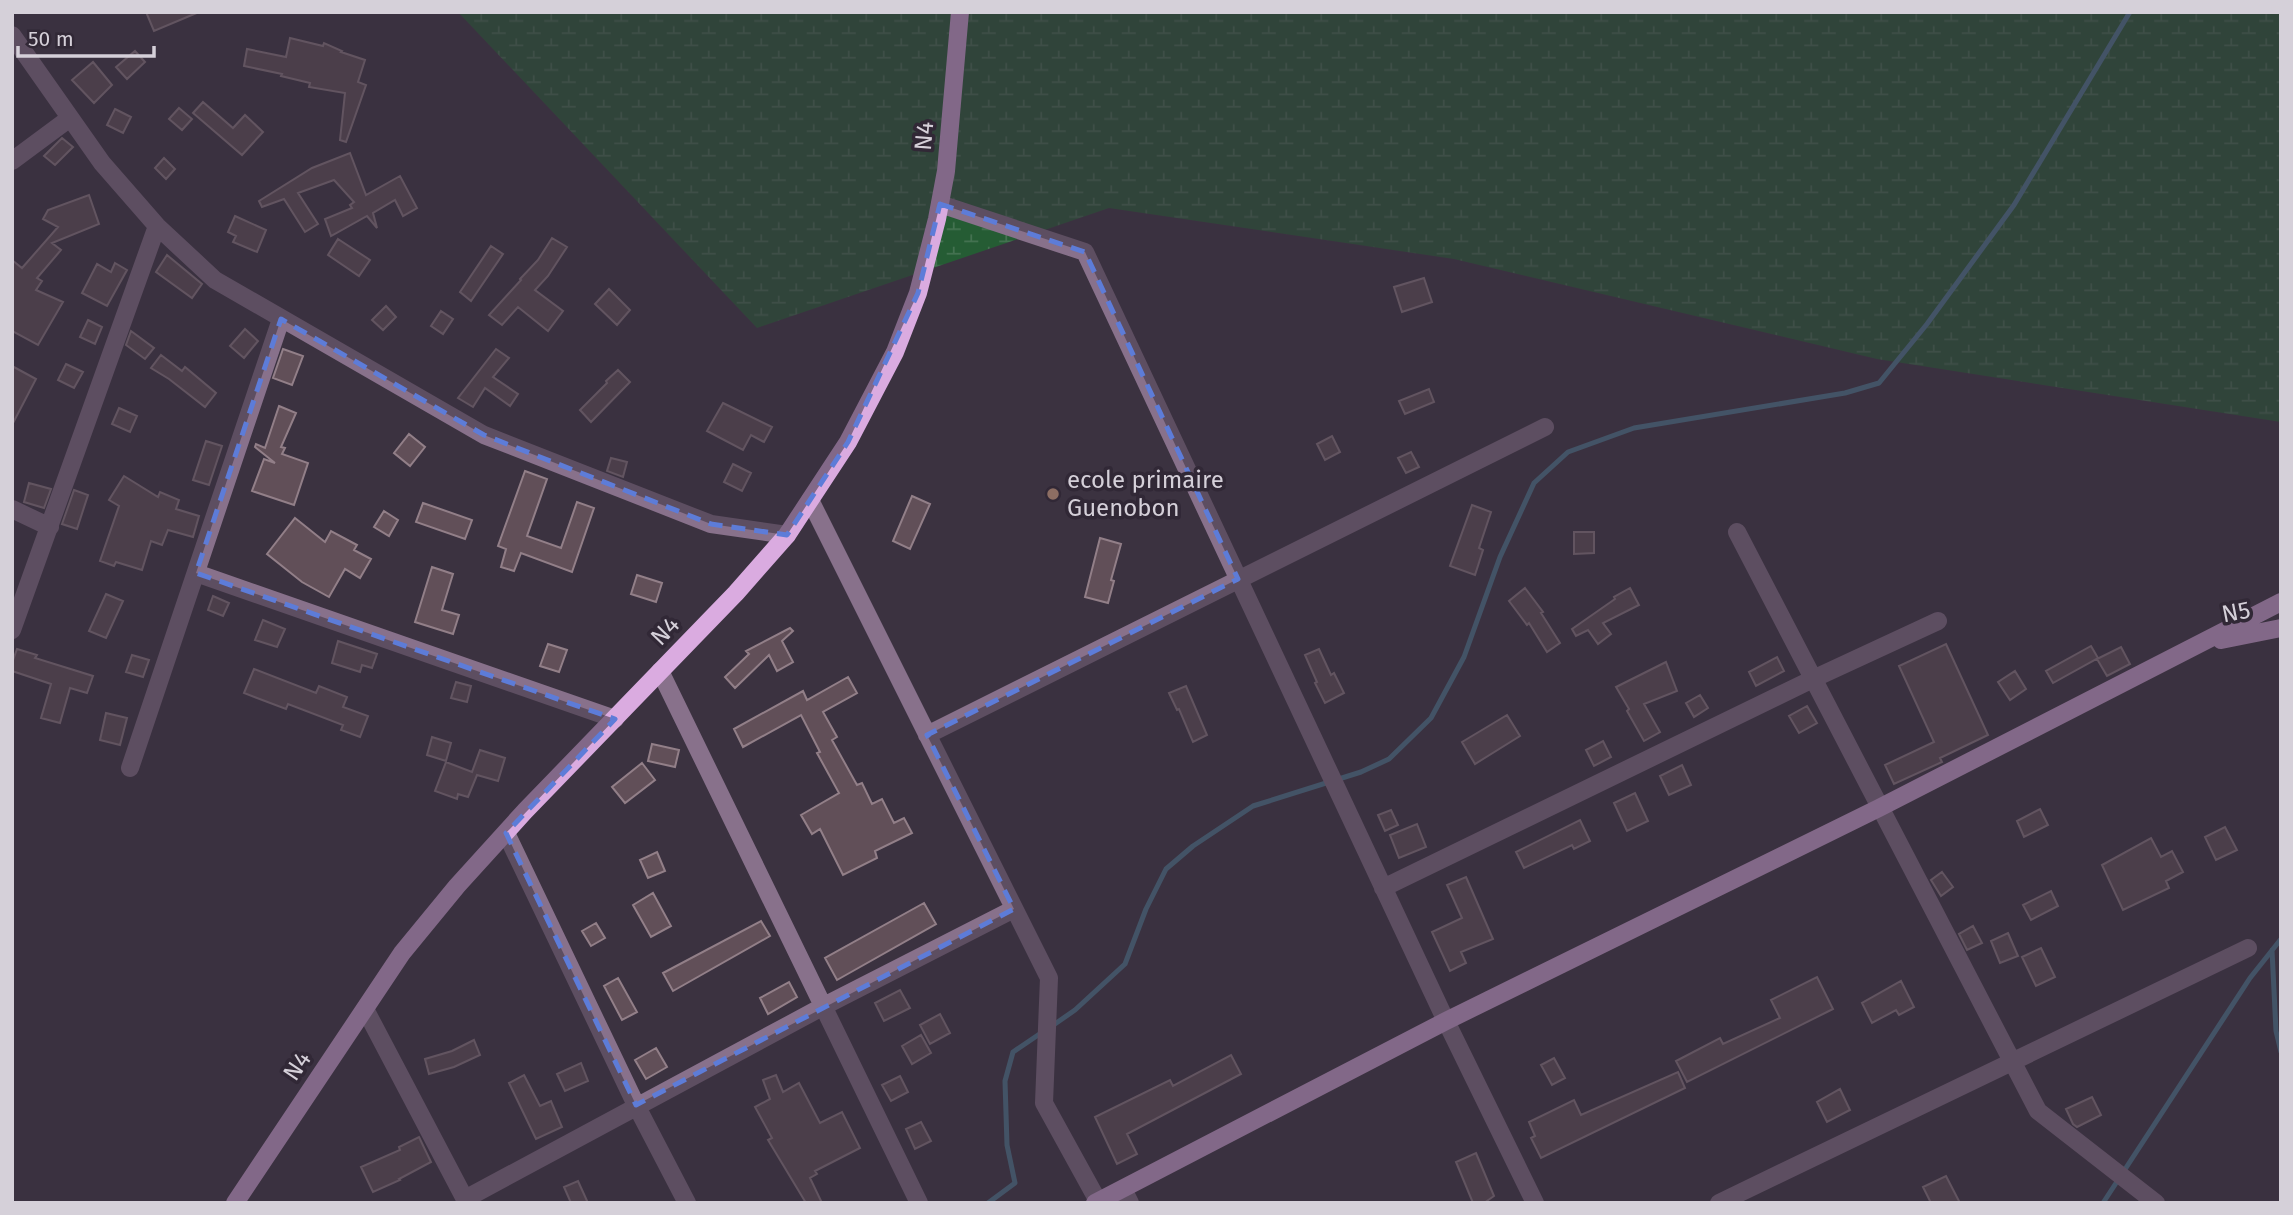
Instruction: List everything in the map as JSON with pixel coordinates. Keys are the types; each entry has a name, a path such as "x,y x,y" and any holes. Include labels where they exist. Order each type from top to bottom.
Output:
{"main road":[{"name":"N4","path":"235,1203 402,953 506,832 736,593 787,535 848,442 895,352 918,293 946,171 960,12"},
{"path":"1097,1202 1127,1196 1446,1021 1879,808 2281,602"},
{"name":"N5","path":"2200,644 2281,628"}],"street":[{"path":"12,35 102,163 158,226 215,280 484,435 711,524 787,535"},
{"path":"12,161 69,118"},
{"path":"940,204 1085,252 1383,888 1535,1203"},
{"path":"12,631 158,226"},
{"path":"130,768 281,319"},
{"path":"927,735 1545,427"},
{"path":"810,500 1049,978 1044,1103 1097,1202"},
{"path":"12,509 50,527"},
{"path":"1737,531 2038,1111 2156,1203"},
{"path":"196,573 615,719"},
{"path":"1383,888 1938,621"},
{"path":"660,671 919,1203"},
{"path":"506,832 636,1105 687,1203"},
{"path":"365,1009 466,1201 636,1105 1014,909"},
{"path":"1719,1203 2248,948"}],"highlighted area":[{"path":"940,204 1085,252 1238,579 927,735 1014,909 636,1105 506,833 615,719 196,573 281,319 484,435 711,524 787,535 848,442 918,293"}],"green space":[{"path":"458,12 2281,12 2281,422 1877,359 1454,259 1109,208 757,328"}],"building":[{"path":"146,12 199,12 154,31"},
{"path":"290,38 323,46 324,43 365,60 358,82 366,85 346,142 340,140 345,93 309,87 310,83 244,66 247,49 286,57"},
{"path":"135,51 145,62 127,79 116,67"},
{"path":"93,62 112,85 94,103 72,80"},
{"path":"203,102 233,128 245,115 263,132 242,155 193,113"},
{"path":"179,108 192,119 182,130 169,119"},
{"path":"115,109 131,117 123,133 107,125"},
{"path":"62,138 73,147 55,165 44,156"},
{"path":"350,153 366,195 400,176 417,208 403,216 395,200 373,213 377,228 367,216 331,236 325,219 352,208 350,205 354,202 334,180 298,193 318,224 305,232 284,199 262,207 259,201 312,168"},
{"path":"164,158 175,169 166,179 155,168"},
{"path":"89,195 99,224 52,243 61,250 37,278 42,281 36,290 63,302 38,345 12,331 12,260 22,268 58,227 43,219 48,210"},
{"path":"235,216 266,230 257,252 233,242 236,236 228,232"},
{"path":"552,238 567,247 535,290 563,311 548,331 518,307 502,325 489,315 538,260"},
{"path":"338,239 370,260 359,276 328,255"},
{"path":"491,246 503,254 471,301 460,292"},
{"path":"167,255 202,284 192,298 156,272"},
{"path":"115,263 127,270 107,306 82,293 97,264 111,272"},
{"path":"1424,278 1432,302 1402,312 1394,287"},
{"path":"609,289 630,310 617,325 595,304"},
{"path":"386,306 396,317 383,330 372,320"},
{"path":"441,311 453,319 443,334 431,326"},
{"path":"88,320 102,327 95,344 80,337"},
{"path":"245,329 258,341 244,358 230,346"},
{"path":"131,331 154,348 145,359 126,345"},
{"path":"283,349 303,356 292,385 273,378"},
{"path":"496,349 509,358 493,377 518,394 510,406 485,388 473,407 458,398"},
{"path":"161,355 182,371 185,367 216,393 205,407 151,368"},
{"path":"66,364 83,372 74,388 58,380"},
{"path":"12,366 36,379 12,425"},
{"path":"618,370 630,382 591,422 580,410"},
{"path":"1429,389 1434,402 1405,414 1399,401"},
{"path":"723,403 772,427 764,442 751,435 743,450 707,431"},
{"path":"279,406 296,413 281,447 285,448 282,454 308,463 294,505 252,491 264,459 275,463 255,447 256,444 265,448"},
{"path":"119,408 137,416 130,432 112,424"},
{"path":"409,434 425,447 410,466 394,453"},
{"path":"1332,436 1340,452 1325,460 1317,444"},
{"path":"206,441 222,446 209,485 193,480"},
{"path":"1411,452 1419,467 1406,473 1398,458"},
{"path":"611,458 627,462 623,477 607,471"},
{"path":"733,464 751,473 742,491 724,482"},
{"path":"525,471 547,479 527,536 561,548 577,502 594,508 572,572 521,553 514,571 501,567 506,549 498,546"},
{"path":"124,476 158,497 160,492 179,500 176,509 199,516 193,537 168,530 162,545 151,541 142,570 116,562 114,566 100,561 119,506 109,500"},
{"path":"29,483 51,489 44,508 24,502"},
{"path":"74,490 88,495 77,529 62,524"},
{"path":"912,496 930,504 910,549 893,541"},
{"path":"423,503 472,520 465,539 416,522"},
{"path":"1472,505 1491,512 1479,548 1483,550 1475,575 1450,566"},
{"path":"384,511 398,520 389,536 374,527"},
{"path":"295,518 325,542 331,531 357,545 354,550 371,559 360,578 345,569 329,597 302,582 267,554"},
{"path":"1574,532 1594,532 1594,553 1574,554"},
{"path":"1100,538 1121,544 1108,603 1085,597"},
{"path":"432,567 453,574 442,610 459,615 453,634 415,622"},
{"path":"637,575 662,583 656,602 631,594"},
{"path":"1525,588 1543,612 1541,613 1560,643 1547,652 1529,623 1527,625 1509,601"},
{"path":"1630,588 1639,605 1603,623 1611,634 1598,644 1588,630 1576,636 1572,629"},
{"path":"106,594 123,601 106,638 89,631"},
{"path":"213,596 229,603 223,616 208,610"},
{"path":"263,620 285,629 277,647 255,640"},
{"path":"790,628 793,631 782,641 793,662 777,671 769,655 735,688 725,677 749,654 746,651"},
{"path":"338,641 377,654 372,668 362,665 360,672 332,663"},
{"path":"548,644 567,650 559,672 540,666"},
{"path":"1946,644 1988,735 1940,758 1942,762 1894,784 1885,765 1934,742 1899,666"},
{"path":"2091,646 2098,658 2053,683 2046,671"},
{"path":"2121,647 2130,664 2107,676 2097,659"},
{"path":"17,649 37,655 35,658 93,676 87,693 70,688 60,723 41,718 51,684 12,671"},
{"path":"1319,649 1331,675 1334,673 1344,693 1325,703 1305,655"},
{"path":"132,655 149,660 143,677 126,672"},
{"path":"1777,657 1784,671 1756,686 1749,672"},
{"path":"1666,662 1677,691 1644,704 1660,732 1644,741 1616,687"},
{"path":"254,669 316,693 319,686 347,697 343,707 368,716 360,737 341,730 343,725 288,704 286,709 244,693"},
{"path":"2015,671 2026,689 2010,700 1998,682"},
{"path":"848,677 857,693 823,712 837,737 832,740 857,785 862,783 872,804 882,799 894,823 904,818 912,833 875,851 877,858 843,875 820,829 812,834 801,815 839,793 817,753 820,752 801,715 743,747 734,729 803,691 807,700"},
{"path":"456,682 471,686 467,702 451,698"},
{"path":"1186,686 1207,735 1193,742 1169,693"},
{"path":"1700,695 1708,708 1694,717 1686,703"},
{"path":"1807,706 1817,723 1799,733 1789,716"},
{"path":"106,713 127,718 120,745 100,740"},
{"path":"1507,715 1520,736 1475,764 1462,742"},
{"path":"432,737 451,743 446,761 427,755"},
{"path":"1603,741 1611,757 1594,766 1586,750"},
{"path":"652,744 679,750 675,767 648,761"},
{"path":"480,750 505,758 498,781 477,775 468,797 458,794 457,799 435,791 446,762 472,772"},
{"path":"642,763 655,780 625,803 612,787"},
{"path":"1682,765 1691,785 1669,795 1660,776"},
{"path":"1635,793 1648,821 1627,831 1614,803"},
{"path":"2040,809 2048,825 2024,837 2017,821"},
{"path":"1391,810 1398,825 1385,831 1378,815"},
{"path":"1580,820 1590,841 1574,849 1572,845 1524,868 1516,852"},
{"path":"1417,824 1426,847 1399,858 1390,835"},
{"path":"2225,827 2237,850 2216,860 2205,837"},
{"path":"2151,838 2161,857 2172,851 2183,872 2166,881 2169,888 2123,910 2102,865"},
{"path":"657,852 665,871 648,878 640,860"},
{"path":"1942,872 1953,887 1941,896 1931,880"},
{"path":"1466,877 1493,939 1461,952 1466,963 1450,971 1432,932 1462,918 1447,885"},
{"path":"2051,891 2058,906 2031,920 2023,905"},
{"path":"653,893 671,926 651,937 633,905"},
{"path":"924,903 936,924 837,980 825,958"},
{"path":"761,921 770,936 673,991 663,973"},
{"path":"596,923 605,938 591,946 582,931"},
{"path":"1973,926 1982,943 1967,950 1959,934"},
{"path":"2008,933 2018,956 2000,963 1991,941"},
{"path":"2041,948 2055,977 2036,986 2022,957"},
{"path":"1817,977 1833,1009 1687,1082 1676,1061 1720,1038 1723,1044 1780,1018 1771,1000"},
{"path":"618,978 637,1012 622,1020 604,986"},
{"path":"1901,981 1914,1007 1899,1015 1896,1010 1872,1023 1862,1003"},
{"path":"789,982 797,997 768,1014 760,998"},
{"path":"900,990 910,1008 884,1021 875,1003"},
{"path":"940,1014 950,1033 930,1044 920,1025"},
{"path":"921,1035 931,1053 912,1064 902,1046"},
{"path":"474,1040 480,1055 454,1067 429,1074 425,1059 452,1051"},
{"path":"656,1048 667,1067 646,1079 635,1060"},
{"path":"1231,1055 1241,1074 1127,1134 1137,1154 1117,1164 1095,1117 1170,1080 1173,1086"},
{"path":"1554,1058 1565,1078 1552,1085 1541,1065"},
{"path":"581,1063 588,1081 565,1091 557,1074"},
{"path":"1678,1072 1685,1088 1541,1158 1531,1138 1535,1136 1529,1122 1574,1100 1581,1115"},
{"path":"524,1075 540,1106 551,1101 562,1127 536,1139 509,1083"},
{"path":"776,1075 783,1092 799,1083 820,1123 842,1112 860,1148 815,1171 817,1174 810,1178 822,1203 806,1203 768,1140 772,1138 755,1107 770,1099 763,1080"},
{"path":"900,1076 908,1092 891,1101 882,1085"},
{"path":"1840,1089 1850,1110 1827,1122 1817,1102"},
{"path":"2092,1097 2101,1115 2077,1127 2066,1109"},
{"path":"921,1122 931,1141 915,1149 906,1129"},
{"path":"419,1137 431,1162 373,1192 361,1167 400,1150 399,1147"},
{"path":"1476,1153 1494,1196 1484,1203 1473,1203 1456,1162"},
{"path":"1946,1176 1960,1203 1931,1203 1923,1187"},
{"path":"578,1181 588,1203 571,1203 564,1187"}],"waterway":[{"path":"1052,1026 1075,1010 1125,964 1146,909 1166,869 1193,846 1253,806 1361,772 1389,759 1431,718 1464,657 1500,557 1534,483 1568,452 1634,428 1845,393 1879,383 1927,324 2014,205 2130,12"},
{"path":"2103,1203 2250,978 2281,939"},
{"path":"2272,950 2276,1031 2281,1052"},
{"path":"988,1203 1015,1183 1007,1145 1005,1081 1013,1052 1044,1031"}],"place":[{"name":"ecole primaire Guenobon","path":"1053,494"}]}
